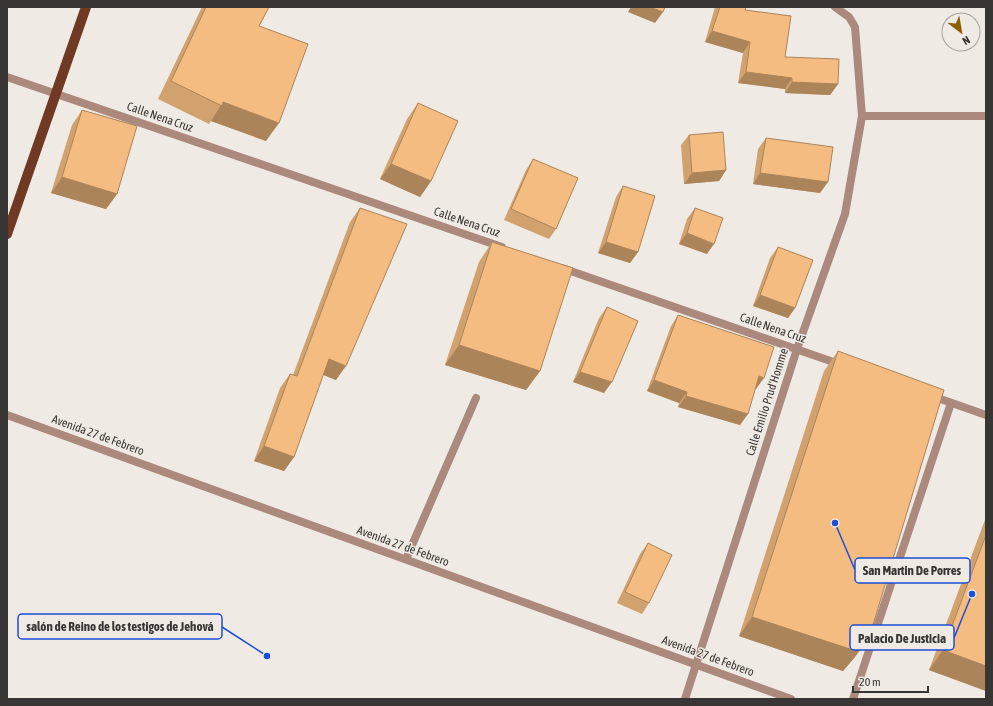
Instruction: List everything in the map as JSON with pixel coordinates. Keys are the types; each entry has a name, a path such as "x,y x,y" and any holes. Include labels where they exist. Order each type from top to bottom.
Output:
{"main road":[{"path":"7,234 86,7"}],"street":[{"name":"Calle Emilio Prud'Homme","path":"685,699 797,349 846,214 862,116 855,27 849,17 835,7"},
{"name":"Calle Nena Cruz","path":"7,77 510,250"},
{"path":"862,116 986,116"},
{"name":"Calle Nena Cruz","path":"555,265 848,367"},
{"path":"922,393 986,415"},
{"path":"406,559 476,398"},
{"path":"853,699 951,403"},
{"name":"Avenida 27 de Febrero","path":"7,415 791,699"}],"building":[{"path":"206,7 269,7 259,26 308,44 279,123 223,102 222,106 171,81"},
{"path":"650,7 665,7 663,12"},
{"path":"720,7 746,7 745,10 791,16 785,57 839,59 838,84 792,82 792,78 746,72 750,42 712,31"},
{"path":"418,103 458,121 431,181 391,164"},
{"path":"82,110 137,126 117,194 62,177"},
{"path":"723,132 726,170 692,173 689,135"},
{"path":"766,138 833,147 828,182 760,173"},
{"path":"533,159 578,178 556,229 511,209"},
{"path":"623,186 655,196 638,252 606,242"},
{"path":"360,208 407,224 346,366 329,359 294,457 264,446 290,374 297,376"},
{"path":"695,208 723,218 714,244 687,233"},
{"path":"492,242 573,268 540,371 459,345"},
{"path":"778,247 813,260 795,308 760,295"},
{"path":"607,307 638,321 612,382 580,372"},
{"path":"678,315 774,347 764,378 759,376 748,414 686,396 687,392 654,380"},
{"path":"838,351 944,390 869,638 856,651 752,617"},
{"path":"986,535 986,666 943,650"},
{"path":"648,543 672,555 649,603 625,592"}],"place":[{"name":"San Martin De Porres","path":"835,523"},
{"name":"Palacio De Justicia","path":"972,594"},
{"name":"salón de Reino de los testigos de Jehová","path":"267,656"}]}
